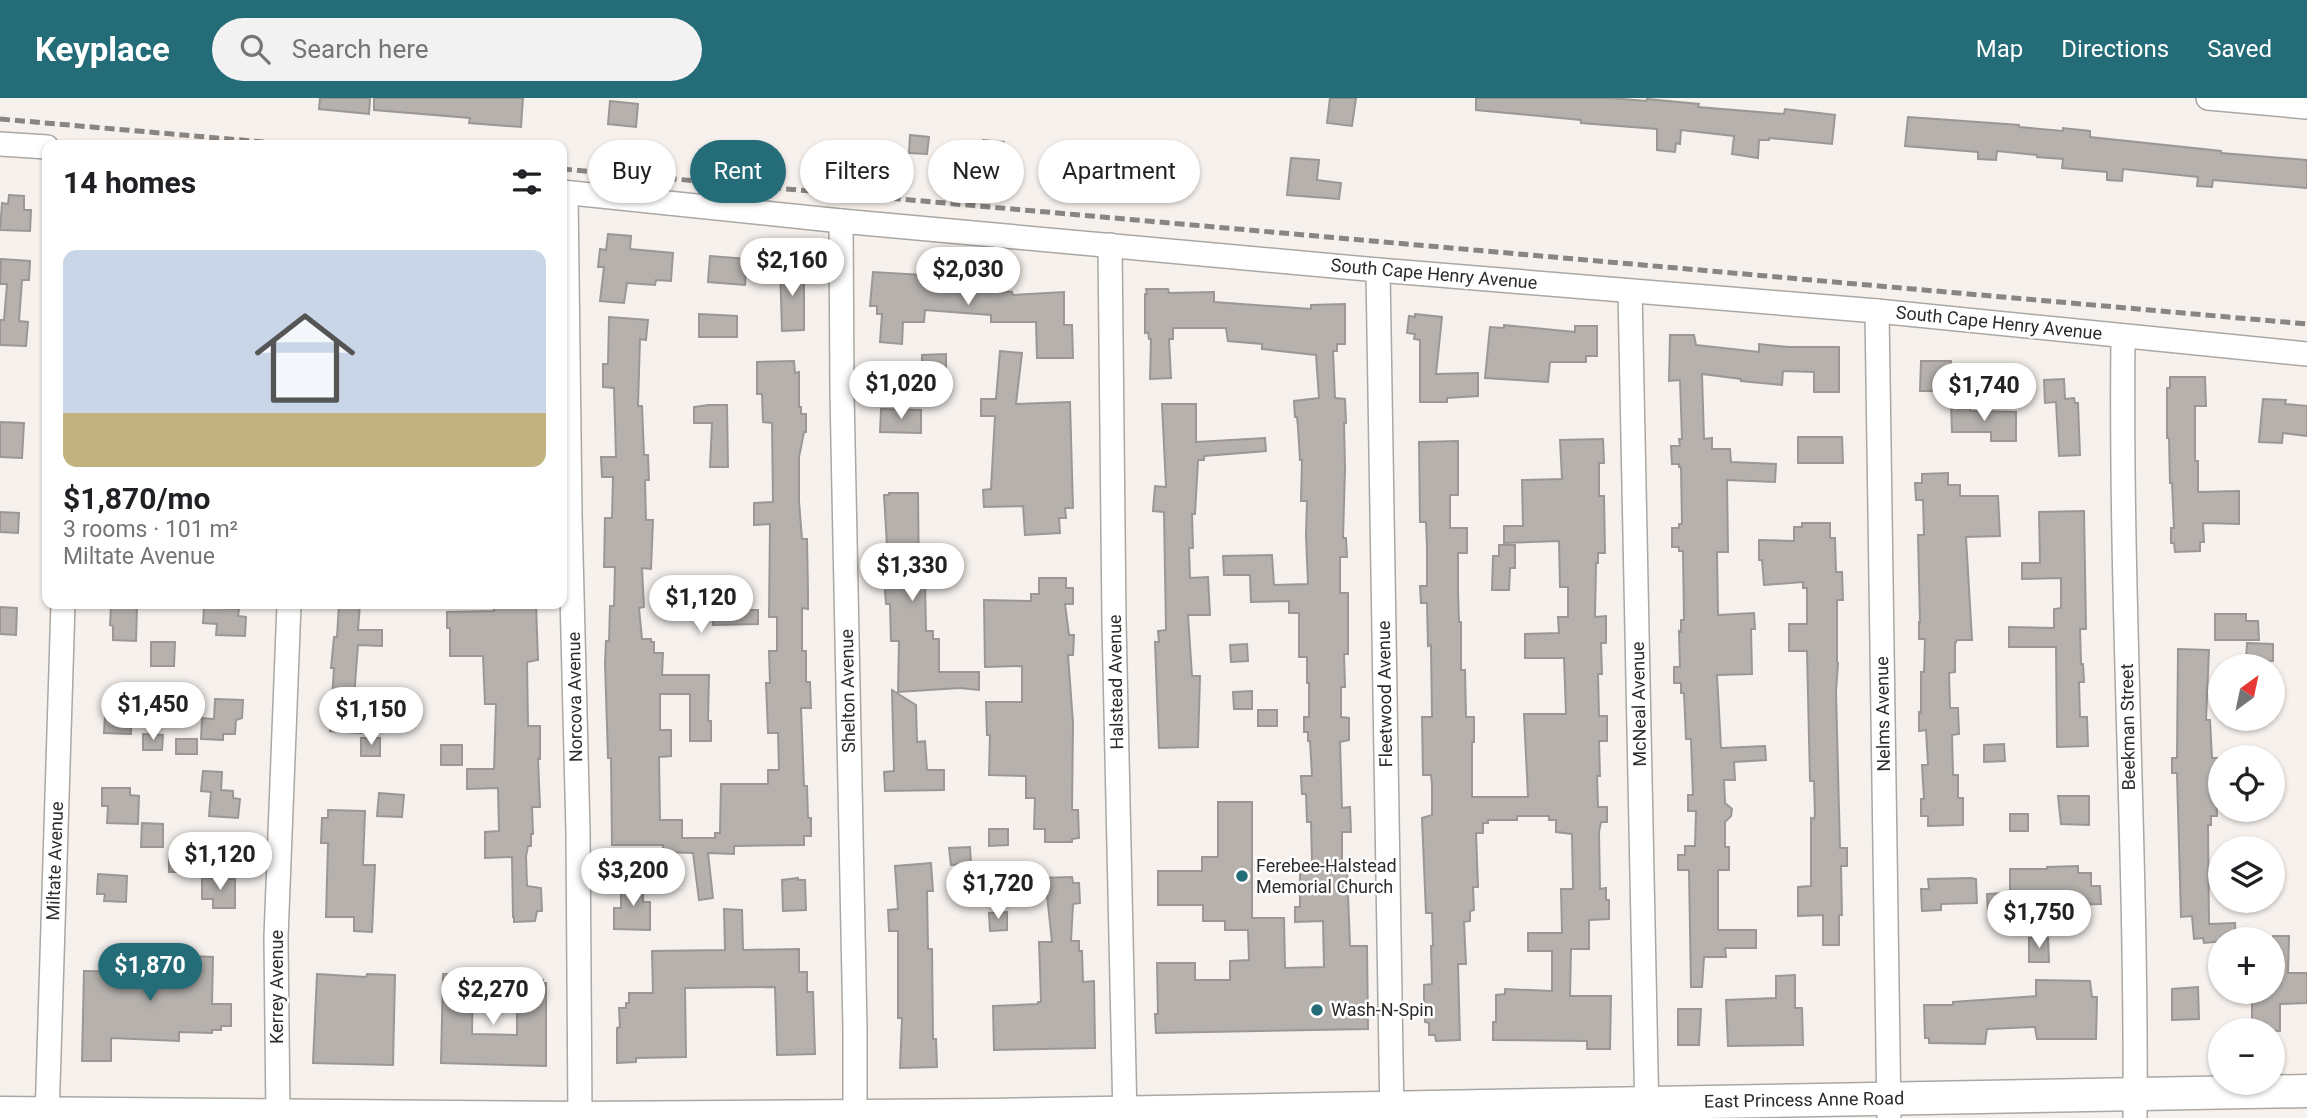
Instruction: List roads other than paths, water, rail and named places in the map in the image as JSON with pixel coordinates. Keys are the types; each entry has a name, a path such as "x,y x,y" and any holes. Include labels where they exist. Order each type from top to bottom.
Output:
{"main road":[{"name":"East Princess Anne Road","path":"0,1113 47,1116 580,1118 2135,1106 2307,1091"}],"street":[{"path":"2220,99 2307,107"},
{"path":"0,144 42,147"},
{"name":"South Cape Henry Avenue","path":"567,193 1378,270 1877,311 2307,354"},
{"name":"Shelton Avenue","path":"841,221 855,1117"},
{"name":"Halstead Avenue","path":"1110,245 1114,621 1125,1115"},
{"name":"Fleetwood Avenue","path":"1378,270 1392,1112"},
{"name":"McNeal Avenue","path":"1630,291 1647,1110"},
{"name":"Nelms Avenue","path":"1877,311 1889,1108"},
{"name":"Beekman Street","path":"2123,337 2128,733 2136,969 2135,1106"},
{"name":"Norcova Avenue","path":"567,354 578,832 580,1118"},
{"name":"Miltate Avenue","path":"47,1116 63,609"},
{"name":"Kerrey Avenue","path":"278,1117 276,937 289,609"}],"railway":[{"path":"0,119 241,140"},
{"path":"567,169 2307,324"}],"place":[{"name":"Ferebee-Halstead Memorial Church","path":"1242,876"},
{"name":"Wash-N-Spin","path":"1317,1010"}]}
